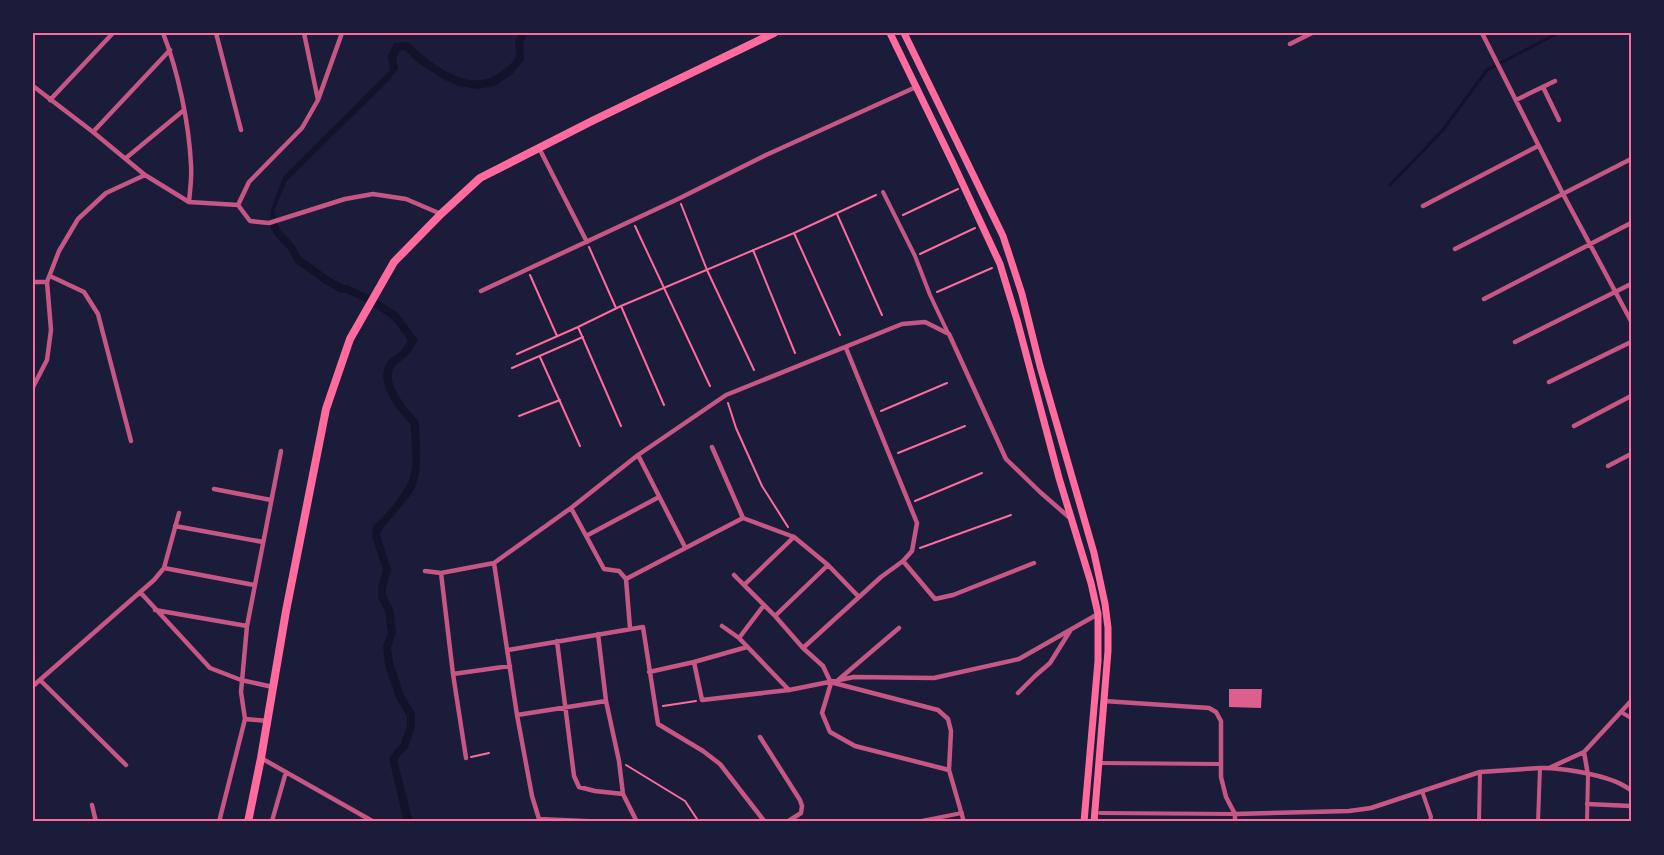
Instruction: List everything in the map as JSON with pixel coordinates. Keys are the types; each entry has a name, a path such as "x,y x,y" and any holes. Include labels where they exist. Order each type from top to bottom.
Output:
{"highway":[{"path":"248,822 286,611 326,409 350,339 394,262 480,178 774,33"}],"main road":[{"path":"890,33 1000,264 1059,478 1091,583 1098,614 1097,673 1084,822"},
{"path":"904,33 1003,236 1022,294 1101,582 1108,628 1108,651 1094,822"}],"street":[{"path":"50,100 113,33"},
{"path":"163,33 170,50 184,110 192,165 189,202"},
{"path":"216,33 241,130"},
{"path":"304,33 318,100"},
{"path":"238,206 249,182 302,128 318,100 342,33"},
{"path":"1290,44 1312,33"},
{"path":"1482,33 1538,146 1631,321"},
{"path":"93,132 170,50"},
{"path":"1516,100 1555,81"},
{"path":"33,86 145,175 189,202 238,206 249,221 268,223 345,199 373,194 406,199 441,214"},
{"path":"482,291 766,155 916,87"},
{"path":"1543,87 1559,120"},
{"path":"126,158 184,110"},
{"path":"1423,206 1538,146"},
{"path":"539,148 587,242"},
{"path":"1455,249 1631,159"},
{"path":"33,387 47,360 51,330 47,282 59,251 78,219 106,193 145,175"},
{"path":"883,192 915,256 930,295 1006,459 1073,521"},
{"path":"1484,298 1631,223"},
{"path":"50,276 84,292 98,314 131,441"},
{"path":"33,282 47,282"},
{"path":"1515,342 1631,284"},
{"path":"425,571 441,573 494,562 571,508 638,454 726,395 902,324 925,322 949,334"},
{"path":"1549,382 1631,342"},
{"path":"803,648 881,577 903,561 912,551 917,523 846,348"},
{"path":"1574,426 1631,396"},
{"path":"712,447 743,518 794,537 828,565 859,597"},
{"path":"219,822 245,719 241,680 247,626 281,451"},
{"path":"638,454 685,547"},
{"path":"1608,466 1631,454"},
{"path":"214,489 271,500"},
{"path":"586,536 660,497"},
{"path":"571,508 604,569 619,572 626,579 630,628"},
{"path":"33,686 154,580 164,568 179,513"},
{"path":"626,579 743,518"},
{"path":"175,526 263,542"},
{"path":"744,585 794,537"},
{"path":"903,561 935,599 953,595 1034,563"},
{"path":"494,562 517,715 532,796 540,821 606,822"},
{"path":"775,616 828,565"},
{"path":"164,568 254,585"},
{"path":"441,573 466,758"},
{"path":"735,575 803,648 823,666 834,682 938,710 948,719 951,731 949,770 964,822"},
{"path":"140,592 210,668 241,680 273,687"},
{"path":"739,638 764,605"},
{"path":"155,610 247,626"},
{"path":"694,662 702,700 789,690 854,676 934,678 1018,659 1098,614"},
{"path":"723,626 739,638 789,690"},
{"path":"508,650 643,627 658,724 720,764 765,822"},
{"path":"899,628 834,682 822,713 830,732 855,746 949,770"},
{"path":"1018,693 1050,663 1072,629"},
{"path":"598,634 606,701 619,760 623,794 637,822"},
{"path":"557,641 574,776 579,787 623,794"},
{"path":"649,672 747,647"},
{"path":"453,674 510,666"},
{"path":"40,680 126,765"},
{"path":"1548,768 1584,752 1631,700"},
{"path":"517,715 606,701"},
{"path":"1104,701 1209,708 1216,712 1221,721 1221,777 1226,797 1235,814 1235,822"},
{"path":"1621,711 1631,718"},
{"path":"245,719 268,721"},
{"path":"760,737 802,806 801,813 787,822"},
{"path":"1584,752 1588,775 1587,822"},
{"path":"261,758 374,822"},
{"path":"1102,763 1220,764"},
{"path":"1538,822 1540,768"},
{"path":"1100,813 1235,814 1349,811 1371,808 1480,772 1540,768 1614,781 1631,790"},
{"path":"271,822 286,772"},
{"path":"1479,822 1480,772"},
{"path":"1422,791 1431,822"},
{"path":"1587,804 1631,806"},
{"path":"92,805 96,822"},
{"path":"916,822 962,813"}],"path":[{"path":"896,218 958,189"},
{"path":"517,354 883,192"},
{"path":"678,199 707,270 754,370"},
{"path":"837,214 882,315"},
{"path":"633,220 710,386"},
{"path":"915,256 975,228"},
{"path":"794,233 840,335"},
{"path":"587,242 616,309"},
{"path":"753,250 795,353"},
{"path":"930,295 1000,264"},
{"path":"528,270 557,336"},
{"path":"621,306 664,405"},
{"path":"578,327 621,426"},
{"path":"512,368 583,337"},
{"path":"540,357 580,446"},
{"path":"872,414 947,383"},
{"path":"726,395 736,428 762,486 794,537"},
{"path":"519,416 560,400"},
{"path":"890,457 965,426"},
{"path":"910,503 982,473"},
{"path":"912,551 1011,515"},
{"path":"656,708 702,700"},
{"path":"466,758 489,753"},
{"path":"619,760 685,801 699,822"}],"shaded area":[{"path":"519,33 528,33 523,43 524,60 513,73 497,85 478,89 459,86 443,79 417,62 405,50 400,51 396,58 398,68 390,79 287,181 274,210 282,232 293,243 301,257 329,277 371,296 398,313 418,340 408,355 396,365 392,372 392,379 403,403 419,422 419,475 413,491 380,535 391,570 386,596 393,609 396,633 391,648 393,663 404,695 415,714 415,727 408,747 397,760 413,822 404,822 389,758 401,743 407,726 407,716 396,698 385,665 383,647 388,632 385,611 378,598 378,587 383,570 372,536 373,526 400,497 408,483 411,471 413,458 411,425 389,396 383,378 388,361 400,352 408,340 392,319 370,304 325,284 296,263 270,227 271,210 283,177 390,70 388,56 394,43 408,42 427,59 450,74 475,80 487,79 499,73 515,59 515,42"}],"building":[{"path":"1229,689 1262,689 1261,708 1229,707"}],"waterway":[{"path":"1390,185 1442,131 1487,70 1558,33"}]}
